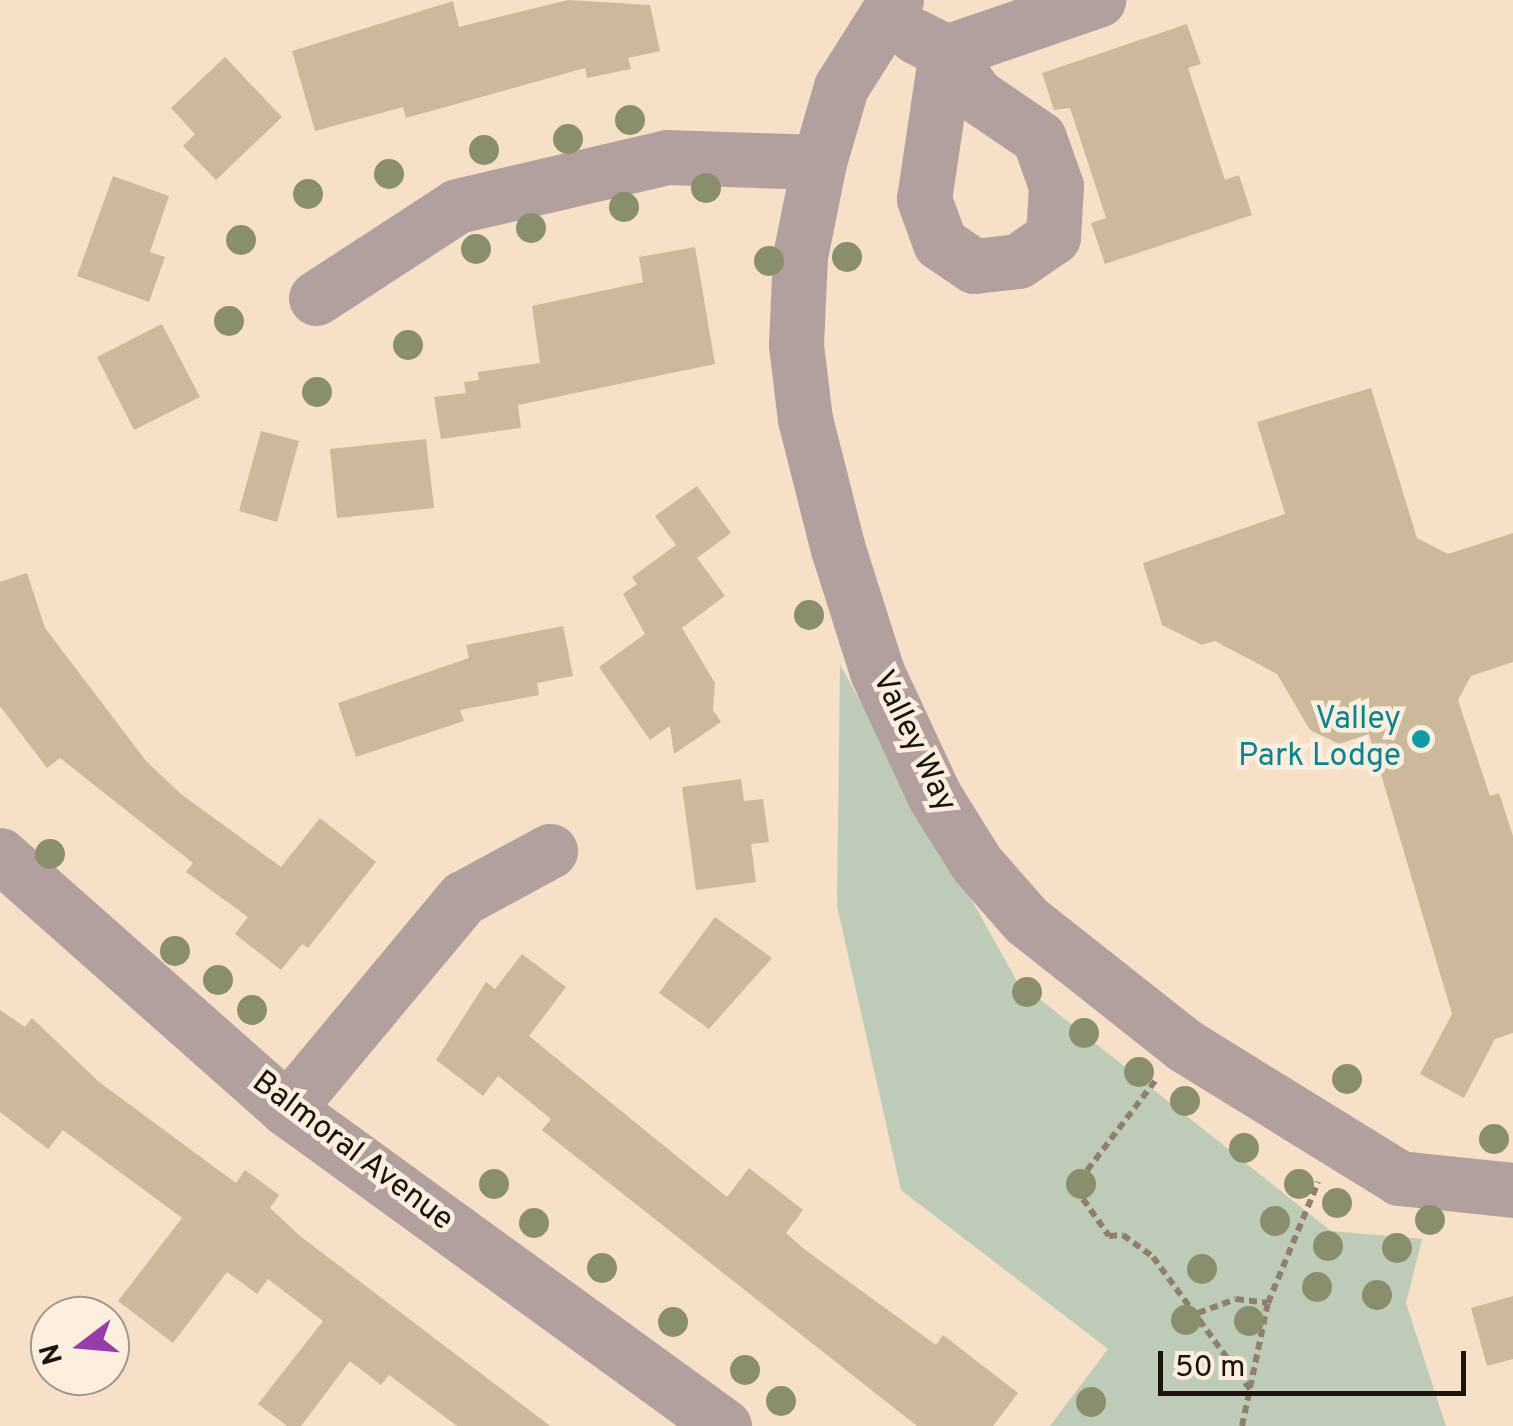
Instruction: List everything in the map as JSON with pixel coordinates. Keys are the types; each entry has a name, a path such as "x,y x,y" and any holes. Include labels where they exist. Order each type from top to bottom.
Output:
{"street":[{"path":"888,10 946,52 1098,0"},
{"name":"Valley Way","path":"888,10 842,88 819,162 800,256 796,345 805,419 877,672 934,795 976,864 1026,920 1184,1045 1334,1144 1399,1178 1513,1190"},
{"path":"316,298 457,206 667,157 819,162"},
{"path":"287,1108 463,898 550,851"},
{"name":"Balmoral Avenue","path":"0,855 287,1108 724,1426"}],"path":[{"path":"1184,1045 1086,1172 1083,1199 1094,1222 1109,1236 1136,1241 1198,1314 1252,1392"},
{"path":"1242,1426 1268,1303 1334,1144"},
{"path":"1198,1314 1236,1299 1268,1303"}],"green space":[{"path":"840,665 1017,981 1331,1231 1422,1239 1406,1303 1446,1426 1050,1426 1108,1349 901,1190 837,906"}],"building":[{"path":"568,0 650,5 660,51 628,58 631,69 587,78 585,68 406,118 403,107 315,131 292,51 453,1 459,27"},
{"path":"1187,24 1201,64 1188,68 1225,180 1239,175 1252,215 1105,264 1091,223 1106,218 1070,108 1054,110 1042,73"},
{"path":"225,57 282,117 216,180 183,146 195,134 171,108"},
{"path":"113,176 169,196 150,252 165,257 149,302 77,276"},
{"path":"695,247 715,364 518,405 521,428 441,439 434,397 466,393 464,382 479,380 478,372 540,363 532,306 643,282 639,257"},
{"path":"162,324 200,397 134,430 97,357"},
{"name":"Valley Park Lodge","path":"1371,388 1417,538 1448,554 1513,533 1513,662 1471,676 1458,700 1490,796 1499,793 1513,836 1513,1033 1495,1039 1464,1098 1420,1074 1452,1014 1369,734 1339,744 1310,730 1277,674 1215,641 1202,645 1162,625 1143,563 1285,514 1257,422"},
{"path":"261,431 299,441 277,522 239,511"},
{"path":"426,439 434,508 337,518 330,449"},
{"path":"697,486 731,533 697,558 725,596 682,628 715,683 713,710 721,722 674,754 670,726 650,740 599,667 645,634 623,594 637,584 632,577 676,545 655,516"},
{"path":"27,573 45,628 146,761 181,794 281,867 320,818 376,862 308,948 302,944 281,970 235,934 248,917 186,872 193,863 60,758 47,768 0,706 0,582"},
{"path":"563,626 573,676 537,683 539,695 460,710 464,721 356,757 338,703 469,658 466,645"},
{"path":"741,779 744,801 763,799 769,842 751,844 756,882 696,890 682,787"},
{"path":"715,917 772,958 709,1029 659,993"},
{"path":"522,954 566,987 529,1036 727,1197 749,1168 803,1210 786,1233 804,1249 936,1345 943,1335 1018,1393 993,1426 917,1426 542,1130 551,1119 498,1076 483,1096 436,1060 486,982 495,989"},
{"path":"0,1010 25,1027 32,1018 99,1082 236,1183 245,1170 279,1195 270,1208 300,1236 550,1426 457,1426 389,1375 381,1385 350,1361 301,1426 287,1426 258,1404 323,1321 268,1279 257,1294 227,1272 173,1343 130,1310 130,1296 122,1296 182,1218 63,1130 48,1149 0,1112"},
{"path":"1513,1296 1513,1359 1487,1366 1471,1308"}],"place":[{"name":"Valley Park Lodge","path":"1421,739"}]}
